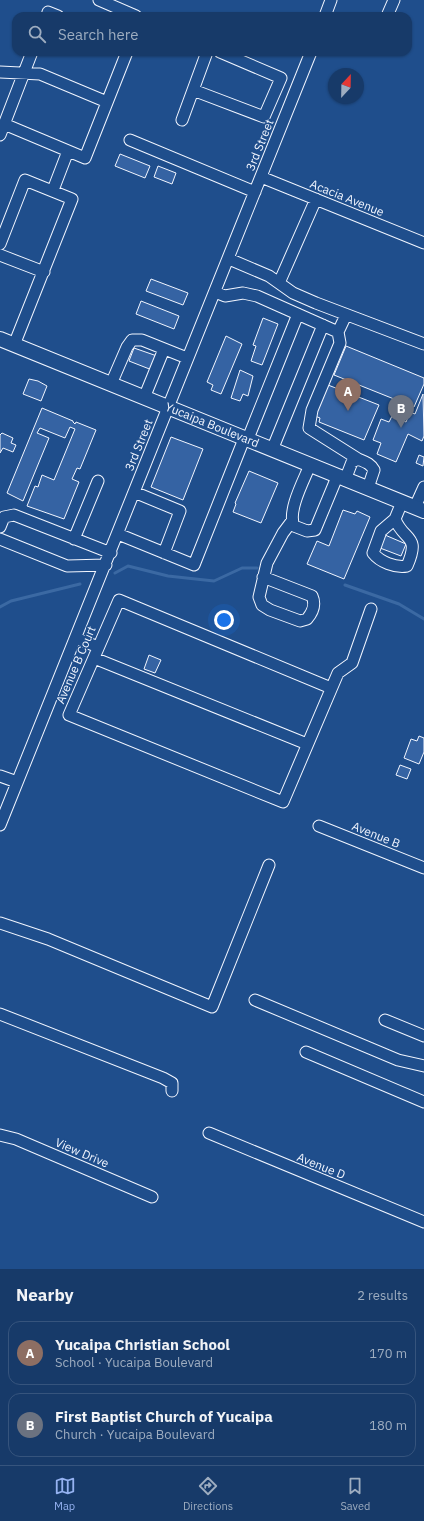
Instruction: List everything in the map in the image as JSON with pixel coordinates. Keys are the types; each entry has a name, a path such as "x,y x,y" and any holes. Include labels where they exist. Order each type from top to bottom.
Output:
{"main road":[{"name":"Yucaipa Boulevard","path":"0,339 414,507"}],"street":[{"path":"98,0 126,12"},
{"path":"326,12 331,0"},
{"path":"389,12 394,0"},
{"path":"0,135 30,56"},
{"path":"4,124 85,158 124,56"},
{"path":"182,120 206,56"},
{"path":"229,56 280,78 264,117"},
{"name":"3rd Street","path":"0,826 309,56"},
{"path":"0,72 40,74 107,102"},
{"path":"193,90 282,124"},
{"path":"130,140 255,192"},
{"path":"53,190 68,151"},
{"name":"Acacia Avenue","path":"261,177 424,243"},
{"path":"0,242 26,180 72,199 14,345"},
{"path":"279,283 316,199"},
{"path":"0,255 44,272"},
{"path":"228,259 270,276 293,293 346,315 357,317 424,344"},
{"path":"215,292 225,296 243,293 257,296 338,332"},
{"path":"118,534 194,564 298,314"},
{"path":"346,315 338,332 340,343 312,410 309,428 358,459 370,464 374,470 368,488"},
{"path":"272,450 323,325"},
{"path":"111,384 127,347 132,340 142,340 187,358"},
{"path":"144,398 164,349"},
{"path":"310,464 293,507 292,521 294,526 307,531 315,530 341,478 352,462 358,459"},
{"path":"74,539 98,481"},
{"path":"395,519 399,529 411,539 412,542 407,566 401,567 388,563 377,558 373,553 381,531 395,519 414,507 424,487"},
{"path":"134,492 180,511 164,553"},
{"path":"0,527 4,517 14,515 110,553"},
{"path":"264,577 312,596 315,602 307,619 300,621 270,610 262,605 259,597 266,563 283,533 292,521"},
{"path":"0,539 67,566 106,565"},
{"name":"Avenue B Court","path":"331,688 119,600 69,715 283,802 338,673 352,663 372,609"},
{"path":"76,638 98,647"},
{"path":"94,658 307,744"},
{"path":"0,776 18,782"},
{"name":"Avenue B","path":"319,826 424,868"},
{"path":"0,923 48,939 212,1007 269,865"},
{"path":"255,1000 398,1060 424,1066"},
{"path":"0,1014 163,1078 172,1083 172,1091"},
{"path":"385,1020 424,1036"},
{"path":"306,1052 424,1102"},
{"name":"Avenue D","path":"209,1133 424,1222"},
{"name":"View Drive","path":"0,1135 16,1139 152,1197"}],"building":[{"path":"120,154 150,166 145,178 115,166"},
{"path":"158,166 176,173 172,184 154,177"},
{"path":"151,279 188,293 183,305 146,291"},
{"path":"141,301 179,316 174,329 136,314"},
{"path":"263,318 278,324 262,365 251,361 256,346 253,345"},
{"path":"226,336 242,344 221,394 211,390 213,385 207,382"},
{"path":"346,346 424,378 424,384 414,407 334,375"},
{"path":"134,348 157,356 152,370 129,361"},
{"path":"240,370 253,376 248,396 243,394 240,401 231,398"},
{"path":"29,379 38,381 47,386 41,401 23,394"},
{"path":"328,385 379,405 364,440 319,422 320,418 315,416"},
{"path":"423,394 424,436 422,441 408,434 396,462 377,454 381,443 373,440 381,419 389,422 392,416 406,422 410,412 415,414"},
{"path":"42,408 73,421 75,424 76,422 96,430 80,469 77,468 72,479 79,482 64,519 27,506 35,486 38,487 42,475 54,480 75,429 70,427 65,438 40,428 37,433 49,438 23,501 7,493"},
{"path":"2,433 13,438 11,443 16,445 13,452 3,448 0,453 0,435"},
{"path":"171,437 203,449 183,500 151,487"},
{"path":"419,455 424,457 423,466 416,463"},
{"path":"249,471 278,483 261,523 233,512 235,503"},
{"path":"343,510 355,514 357,511 370,517 344,579 307,564 317,541 329,546"},
{"path":"385,535 406,544 401,556 380,548"},
{"path":"149,655 161,660 155,673 144,669"},
{"path":"419,736 424,738 424,752 419,764 404,758 411,739 417,741"},
{"path":"400,765 411,769 407,779 396,775"}],"waterway":[{"path":"115,573 128,566 168,576 214,581 242,568 257,568"},
{"path":"0,607 11,601 80,584"},
{"path":"345,585 399,604 424,619"}],"place":[{"name":"Yucaipa Christian School","path":"348,411"},
{"name":"First Baptist Church of Yucaipa","path":"401,428"}]}
